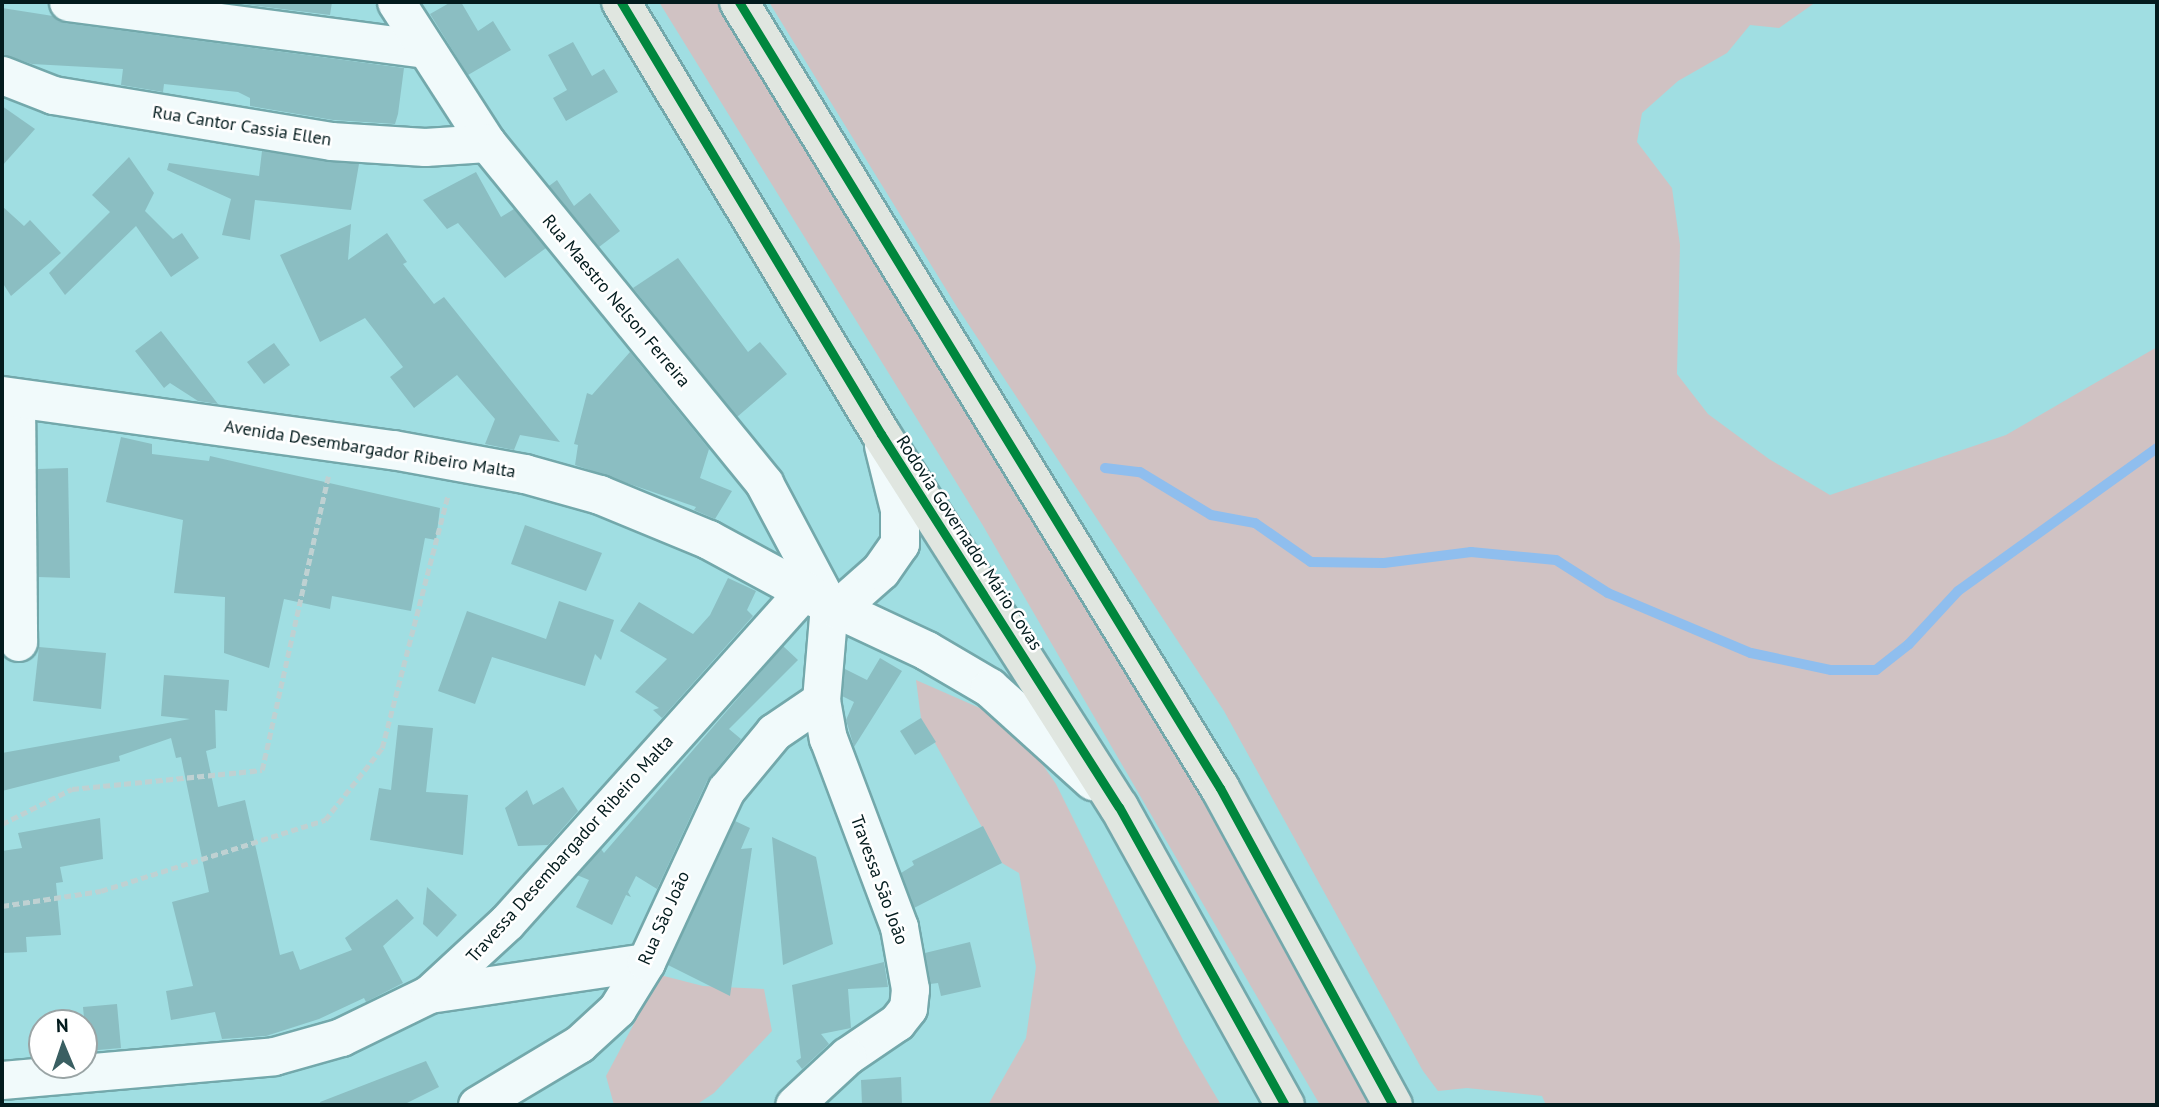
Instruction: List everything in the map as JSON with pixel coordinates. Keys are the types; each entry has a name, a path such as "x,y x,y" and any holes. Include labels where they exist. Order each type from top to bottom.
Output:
{"highway":[{"name":"Rodovia Governador Mário Covas","path":"621,2 881,434 1119,807 1285,1105"},
{"path":"738,2 1191,738 1393,1105"}],"main road":[{"name":"Avenida Desembargador Ribeiro Malta","path":"9,397 457,460 600,495 709,540 824,601 927,651 990,688 1051,740 1119,807"},
{"path":"824,601 881,571 900,544 900,510 881,434"}],"street":[{"path":"68,2 424,49"},
{"name":"Rua Maestro Nelson Ferreira","path":"396,2 487,144 594,280 745,457 781,510 824,601"},
{"name":"Rua Cantor Cassia Ellen","path":"2,75 53,95 331,141 425,147 487,144"},
{"path":"9,397 18,642"},
{"name":"Travessa São João","path":"794,1105 836,1065 897,1022 908,1008 911,989 899,927 839,772 821,699 824,601"},
{"name":"Travessa Desembargador Ribeiro Malta","path":"2,1080 274,1056 341,1037 429,994 507,922 824,601"},
{"name":"Rua São João","path":"477,1105 579,1044 617,1009 646,962 726,790 774,732 821,699"},
{"path":"429,994 646,962"}],"path":[{"path":"2,824 72,789 262,770 336,441"},
{"path":"2,906 101,891 325,820 382,748 457,460"}],"shaded area":[{"path":"659,2 721,2 1388,1105 1320,1105 982,524"},
{"path":"769,2 1816,2 1779,28 1750,25 1727,53 1678,81 1642,113 1637,142 1672,188 1680,245 1677,374 1708,414 1769,459 1830,495 2006,435 2157,347 2157,1105 1546,1105 1542,1096 1467,1088 1438,1091 1423,1071 1224,711 957,307"},
{"path":"916,680 1014,723 1056,784 1184,1042 1221,1105 988,1105 1026,1038 1036,967 1019,873 1002,863 921,718"},
{"path":"660,975 703,986 764,989 772,1031 714,1093 696,1105 614,1105 606,1076"}],"building":[{"path":"227,2 332,2 330,15"},
{"path":"451,2 461,2 478,31 493,21 511,50 468,75 430,14"},
{"path":"2,8 53,16 65,23 404,68 398,114 395,124 333,120 250,106 250,98 238,92 164,84 163,92 121,85 123,69 32,64 2,54"},
{"path":"573,42 592,76 604,69 618,92 566,121 553,98 567,90 548,55"},
{"path":"2,106 35,129 2,166"},
{"path":"262,151 359,164 351,210 255,200 250,240 222,235 231,199 167,170 169,163 259,176"},
{"path":"129,157 154,193 145,211 173,239 182,233 199,258 171,277 136,226 65,295 49,273 110,212 92,195"},
{"path":"476,172 501,217 514,209 546,248 505,278 458,223 447,229 423,200"},
{"path":"557,180 574,206 590,193 620,231 599,247 549,186"},
{"path":"2,206 24,226 30,220 61,253 11,296 2,282"},
{"path":"351,224 348,260 387,233 407,262 403,264 434,304 444,297 560,442 520,435 514,450 485,444 495,419 457,375 414,408 390,377 403,367 365,318 320,342 280,255"},
{"path":"678,258 748,352 760,342 787,374 737,417 633,288"},
{"path":"161,331 218,404 198,401 170,383 164,388 135,351"},
{"path":"274,343 290,365 264,384 247,362"},
{"path":"630,352 709,449 700,478 732,491 715,519 694,510 696,507 575,465 578,445 574,444 587,393 592,395"},
{"path":"121,437 152,444 152,454 209,461 210,456 440,508 436,540 425,538 411,611 332,596 330,609 284,599 269,668 224,653 225,597 174,593 183,520 106,502"},
{"path":"68,468 70,578 38,577 38,469"},
{"path":"525,525 602,553 586,591 511,564"},
{"path":"728,578 756,591 747,610 753,616 662,718 653,710 659,708 635,692 667,659 620,631 639,602 693,634 710,615"},
{"path":"559,601 614,620 601,660 595,654 585,686 492,657 475,704 438,691 467,611 546,639"},
{"path":"783,646 798,660 729,729 741,739 707,781 657,889 636,876 628,892 631,897 626,895 612,925 576,907 589,880 577,875 601,849 604,853"},
{"path":"39,647 106,653 101,709 33,701"},
{"path":"880,658 902,671 854,747 846,720 854,702 842,696 845,669 867,680"},
{"path":"164,675 229,680 227,711 215,710 216,748 206,751 218,807 245,800 280,955 293,951 300,970 352,950 345,938 397,899 414,918 383,946 403,983 366,1002 364,998 319,1019 266,1036 222,1039 215,1012 171,1020 166,991 193,986 172,902 209,892 181,757 176,758 171,738 119,756 120,761 2,791 2,753 190,719 161,716"},
{"path":"921,718 936,742 915,755 900,731"},
{"path":"398,725 433,728 426,792 468,795 463,855 370,840 379,788 391,790"},
{"path":"563,787 578,811 548,845 518,846 505,808 527,790 533,805"},
{"path":"100,818 103,859 60,867 63,882 56,883 61,935 26,937 27,952 2,953 2,851 22,848 18,833"},
{"path":"735,821 750,828 741,849 752,848 730,996 668,965"},
{"path":"983,826 1002,863 914,908 901,873 914,865 912,861"},
{"path":"772,837 816,857 833,944 783,965"},
{"path":"427,887 457,915 437,937 423,924"},
{"path":"970,942 981,987 941,996 938,983 930,984 925,953"},
{"path":"884,962 888,987 848,989 851,1028 821,1034 829,1044 802,1069 796,1061 801,1058 792,985"},
{"path":"117,1004 121,1048 98,1050 98,1009 83,1007"},
{"path":"426,1061 439,1087 403,1105 321,1105 320,1102"},
{"path":"901,1077 902,1105 862,1105 861,1080"}],"waterway":[{"path":"1105,468 1140,472 1211,515 1255,523 1311,562 1384,563 1471,552 1556,560 1608,593 1751,653 1831,670 1876,670 1909,644 1958,591 2157,448"}],"cycle path":[{"path":"621,2 881,434 1119,807 1285,1105"},
{"path":"739,2 1220,788 1393,1105"}]}
